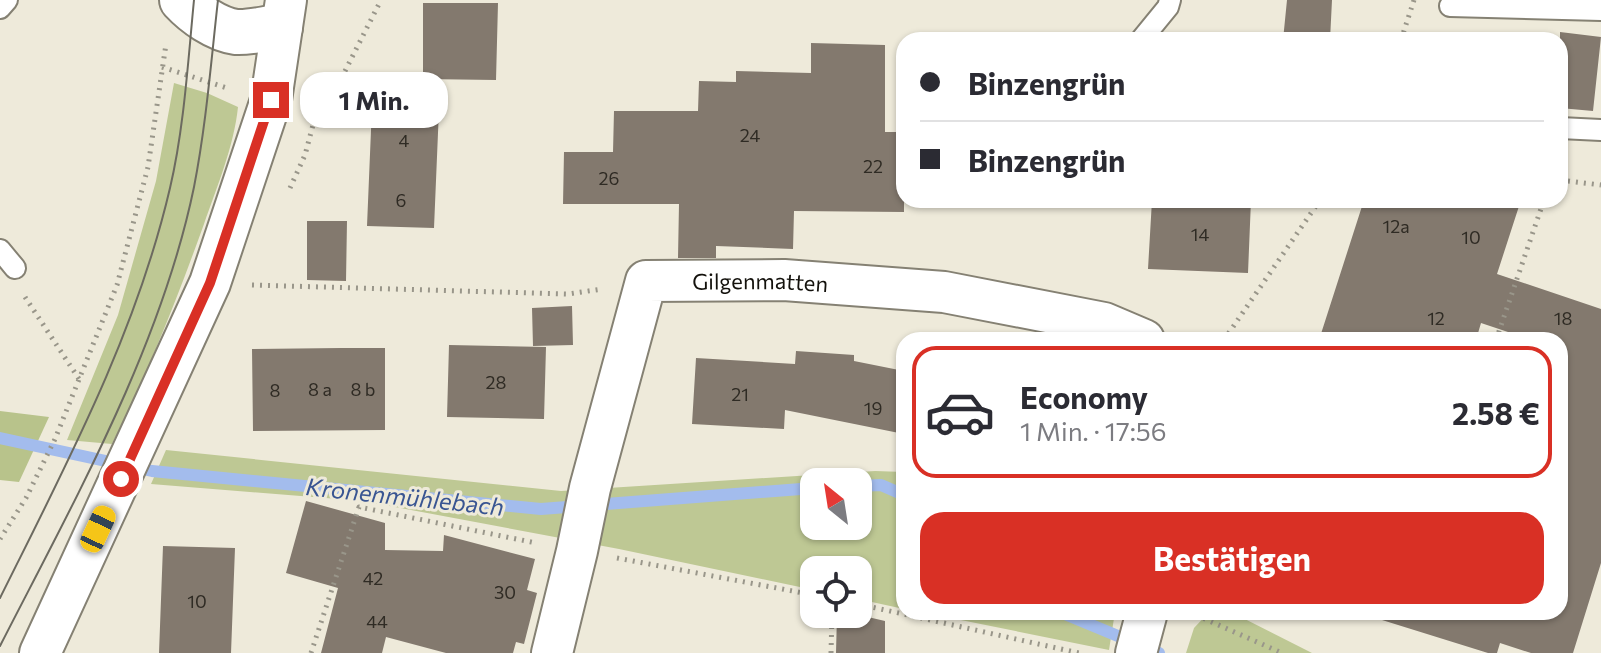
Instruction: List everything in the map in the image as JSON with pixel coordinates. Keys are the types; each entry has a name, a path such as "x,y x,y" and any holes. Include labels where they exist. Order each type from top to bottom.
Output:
{"street":[{"path":"40,653 210,283 271,100 283,14 236,32 215,25 193,11 174,20"},
{"name":"Gilgenmatten","path":"646,281 784,280 944,292 1104,323 1125,332"},
{"path":"552,653 583,518 646,281"}],"lane":[{"path":"0,8 7,0"},
{"path":"1148,32 1170,0"},
{"path":"1450,6 1601,10"},
{"path":"1568,128 1601,130"},
{"path":"0,250 15,268"}],"path":[{"path":"1404,32 1414,0"},
{"path":"0,539 26,498 55,439 117,285 148,167 174,20"},
{"path":"1568,181 1601,185"},
{"path":"1229,332 1315,208"},
{"path":"1499,332 1541,208"},
{"path":"15,268 25,299 80,379"},
{"path":"244,285 568,294 646,281"},
{"path":"311,653 359,507 583,518 800,590"},
{"path":"872,607 896,612"},
{"path":"930,620 1079,653"},
{"path":"1206,620 1282,653"},
{"path":"831,653 832,628"}],"green space":[{"path":"174,83 238,107 229,151 173,308 112,444 67,440 118,315 156,181"},
{"path":"0,411 49,417 19,482 0,480"},
{"path":"166,450 561,491 800,476 800,540 872,540 872,471 896,472 896,607 872,602 872,556 800,556 800,587 363,501 151,484"},
{"path":"961,620 1114,620 1109,650"},
{"path":"1202,620 1247,620 1312,653 1186,653 1194,628"}],"building":[{"path":"1287,0 1332,0 1330,32 1284,32"},
{"path":"423,3 498,3 496,80 423,79"},
{"path":"1568,33 1601,37 1593,111 1568,109"},
{"path":"811,43 885,45 885,132 896,132 896,208 904,208 904,212 794,211 793,249 716,246 716,258 678,258 679,204 563,204 564,152 613,152 614,111 698,111 699,81 736,82 736,71 811,73"},
{"path":"372,106 439,109 434,228 367,226"},
{"path":"1152,208 1251,208 1248,273 1148,269"},
{"path":"1361,208 1518,208 1497,274 1601,309 1601,563 1573,653 1531,653 1500,643 1497,653 1488,653 1382,620 1568,620 1568,332 1508,332 1481,323 1478,332 1322,332"},
{"path":"307,221 347,221 346,281 307,280"},
{"path":"572,306 573,345 533,346 532,308"},
{"path":"449,345 546,347 544,419 447,417"},
{"path":"385,348 385,430 253,431 252,349"},
{"path":"796,351 854,355 854,361 896,369 896,432 785,410 784,429 692,424 696,358 795,364"},
{"path":"306,501 385,523 385,550 443,551 444,535 535,559 527,590 537,593 524,644 516,642 513,653 446,653 386,637 382,653 321,653 338,588 286,573"},
{"path":"163,546 235,548 231,653 159,653"},
{"path":"872,618 885,621 885,653 836,653 837,628 872,628"}],"waterway":[{"name":"Kronenmühlebach","path":"0,438 152,471 541,509 800,489"},
{"name":"Kronenmühlebach","path":"872,485 881,485 896,492"},
{"name":"Kronenmühlebach","path":"1079,620 1159,653"}],"tram line":[{"path":"0,598 97,398 119,347 156,242 179,142 194,0"},
{"path":"0,646 112,422 160,306 194,187 218,0"}],"route":[{"path":"121,479 210,283 271,100"}]}
